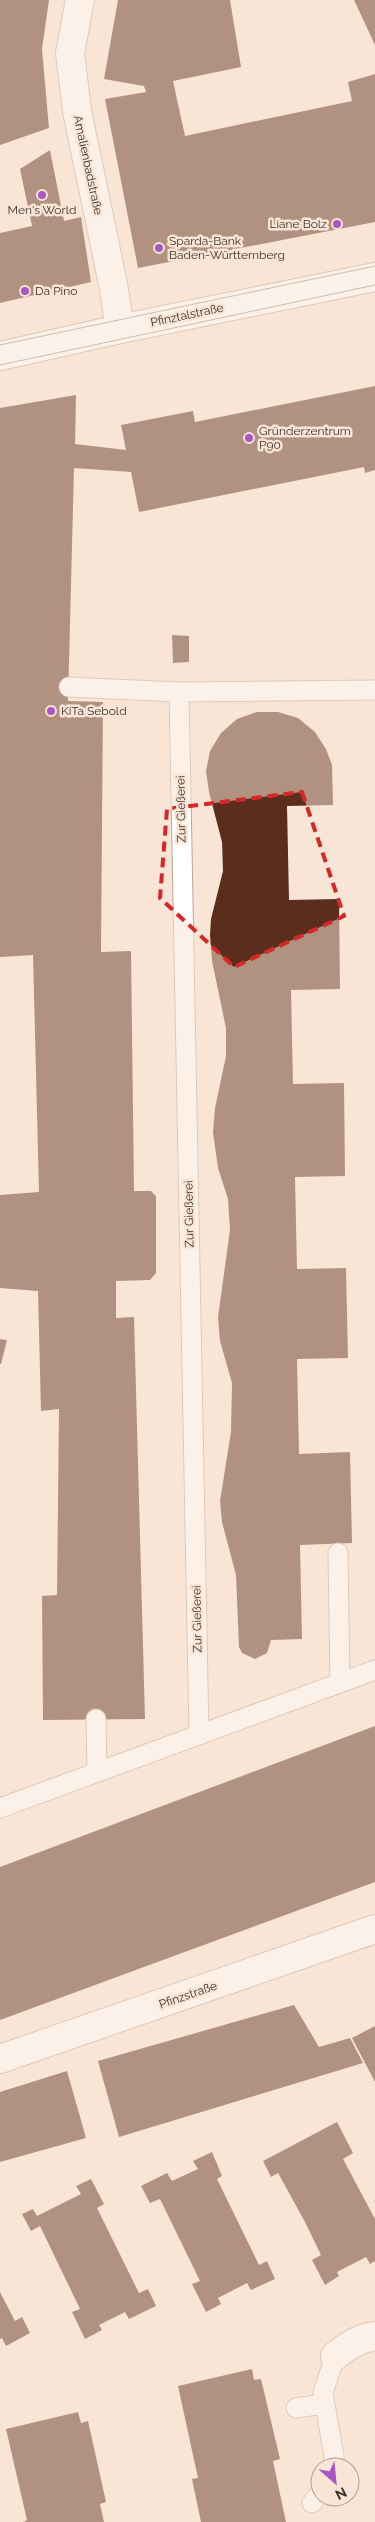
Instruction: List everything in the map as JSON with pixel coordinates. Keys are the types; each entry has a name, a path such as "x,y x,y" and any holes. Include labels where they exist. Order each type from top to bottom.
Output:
{"street":[{"name":"Amalienbadstraße","path":"80,0 70,53 77,111 113,284 120,329"},
{"name":"Pfinztalstraße","path":"0,356 120,329 375,277"},
{"name":"Pfinzstraße","path":"0,2060 375,1929"},
{"path":"334,2356 348,2345 366,2337 375,2336"}],"lane":[{"path":"69,687 179,692 375,690"},
{"name":"Zur Gießerei","path":"179,692 199,1735"},
{"path":"338,1553 340,1683"},
{"path":"0,1808 375,1670"},
{"path":"96,1720 97,1772"},
{"path":"334,2356 327,2374 324,2393 324,2404 334,2457"},
{"path":"296,2408 324,2404"}],"highlighted area":[{"path":"302,792 344,916 234,967 160,898 167,809"}],"building":[{"path":"0,0 49,0 42,49 49,128 0,145"},
{"path":"118,0 230,0 241,67 173,81 185,136 352,101 348,82 375,74 375,222 138,268 105,99 146,92 144,86 104,79"},
{"path":"354,0 375,0 375,45"},
{"path":"50,150 64,221 81,217 91,282 0,303 0,233 32,226 20,169"},
{"path":"375,386 375,470 365,473 364,467 139,512 131,472 74,468 68,701 103,702 101,952 131,951 134,1191 151,1191 156,1196 156,1273 150,1280 116,1281 116,1318 134,1317 145,1719 43,1720 42,1596 57,1595 59,1409 41,1411 38,1291 0,1288 0,1195 39,1192 33,955 0,957 0,408 76,395 75,444 126,450 121,425 193,411 195,422"},
{"path":"172,635 189,636 189,662 173,663"},
{"path":"257,712 278,712 298,718 315,732 326,749 332,765 333,805 287,806 289,900 339,899 340,989 291,990 293,1084 344,1083 345,1176 295,1177 297,1269 346,1268 348,1358 297,1359 299,1454 350,1452 352,1543 300,1545 302,1639 271,1640 267,1653 255,1659 242,1653 239,1647 236,1575 222,1522 220,1501 231,1432 232,1383 220,1341 218,1317 230,1230 228,1199 218,1168 213,1132 215,1108 226,1056 226,1028 212,961 210,935 211,919 223,871 222,842 209,792 206,771 210,751 221,733 237,719"},
{"path":"0,1339 7,1340 1,1364 0,1364"},
{"path":"375,1726 375,1882 0,2020 0,1867"},
{"path":"294,2005 319,2047 350,2038 363,2063 119,2137 98,2061"},
{"path":"375,2026 375,2082 352,2038"},
{"path":"67,2071 86,2138 0,2162 0,2092"},
{"path":"337,2122 353,2153 343,2159 375,2219 375,2261 370,2264 366,2257 337,2272 339,2276 325,2285 312,2260 321,2255 305,2222 278,2173 271,2177 263,2161"},
{"path":"212,2152 222,2176 217,2179 259,2265 267,2261 275,2279 251,2290 247,2283 218,2298 221,2304 206,2312 192,2284 200,2281 160,2199 150,2203 141,2186 167,2173 172,2181 198,2169 193,2161"},
{"path":"91,2179 104,2204 97,2208 139,2293 148,2289 156,2306 129,2319 125,2312 99,2325 102,2330 85,2339 72,2312 80,2309 40,2226 31,2231 22,2214 33,2209 37,2216 81,2194 76,2186"},
{"path":"0,2292 15,2321 22,2317 30,2333 6,2346 2,2338 0,2339"},
{"path":"252,2369 254,2380 261,2379 280,2459 273,2461 286,2522 201,2522 192,2479 198,2478 178,2386"},
{"path":"78,2412 81,2423 88,2421 106,2502 100,2504 104,2522 23,2522 27,2520 6,2429"}],"tram line":[{"path":"0,345 375,266"},
{"path":"0,365 375,285"}],"place":[{"name":"Men's World","path":"42,195"},
{"name":"Liane Bolz","path":"337,224"},
{"name":"Sparda-Bank Baden-Württemberg","path":"159,248"},
{"name":"Da Pino","path":"25,291"},
{"name":"Gründerzentrum P90","path":"249,438"},
{"name":"KiTa Sebold","path":"51,711"}]}
